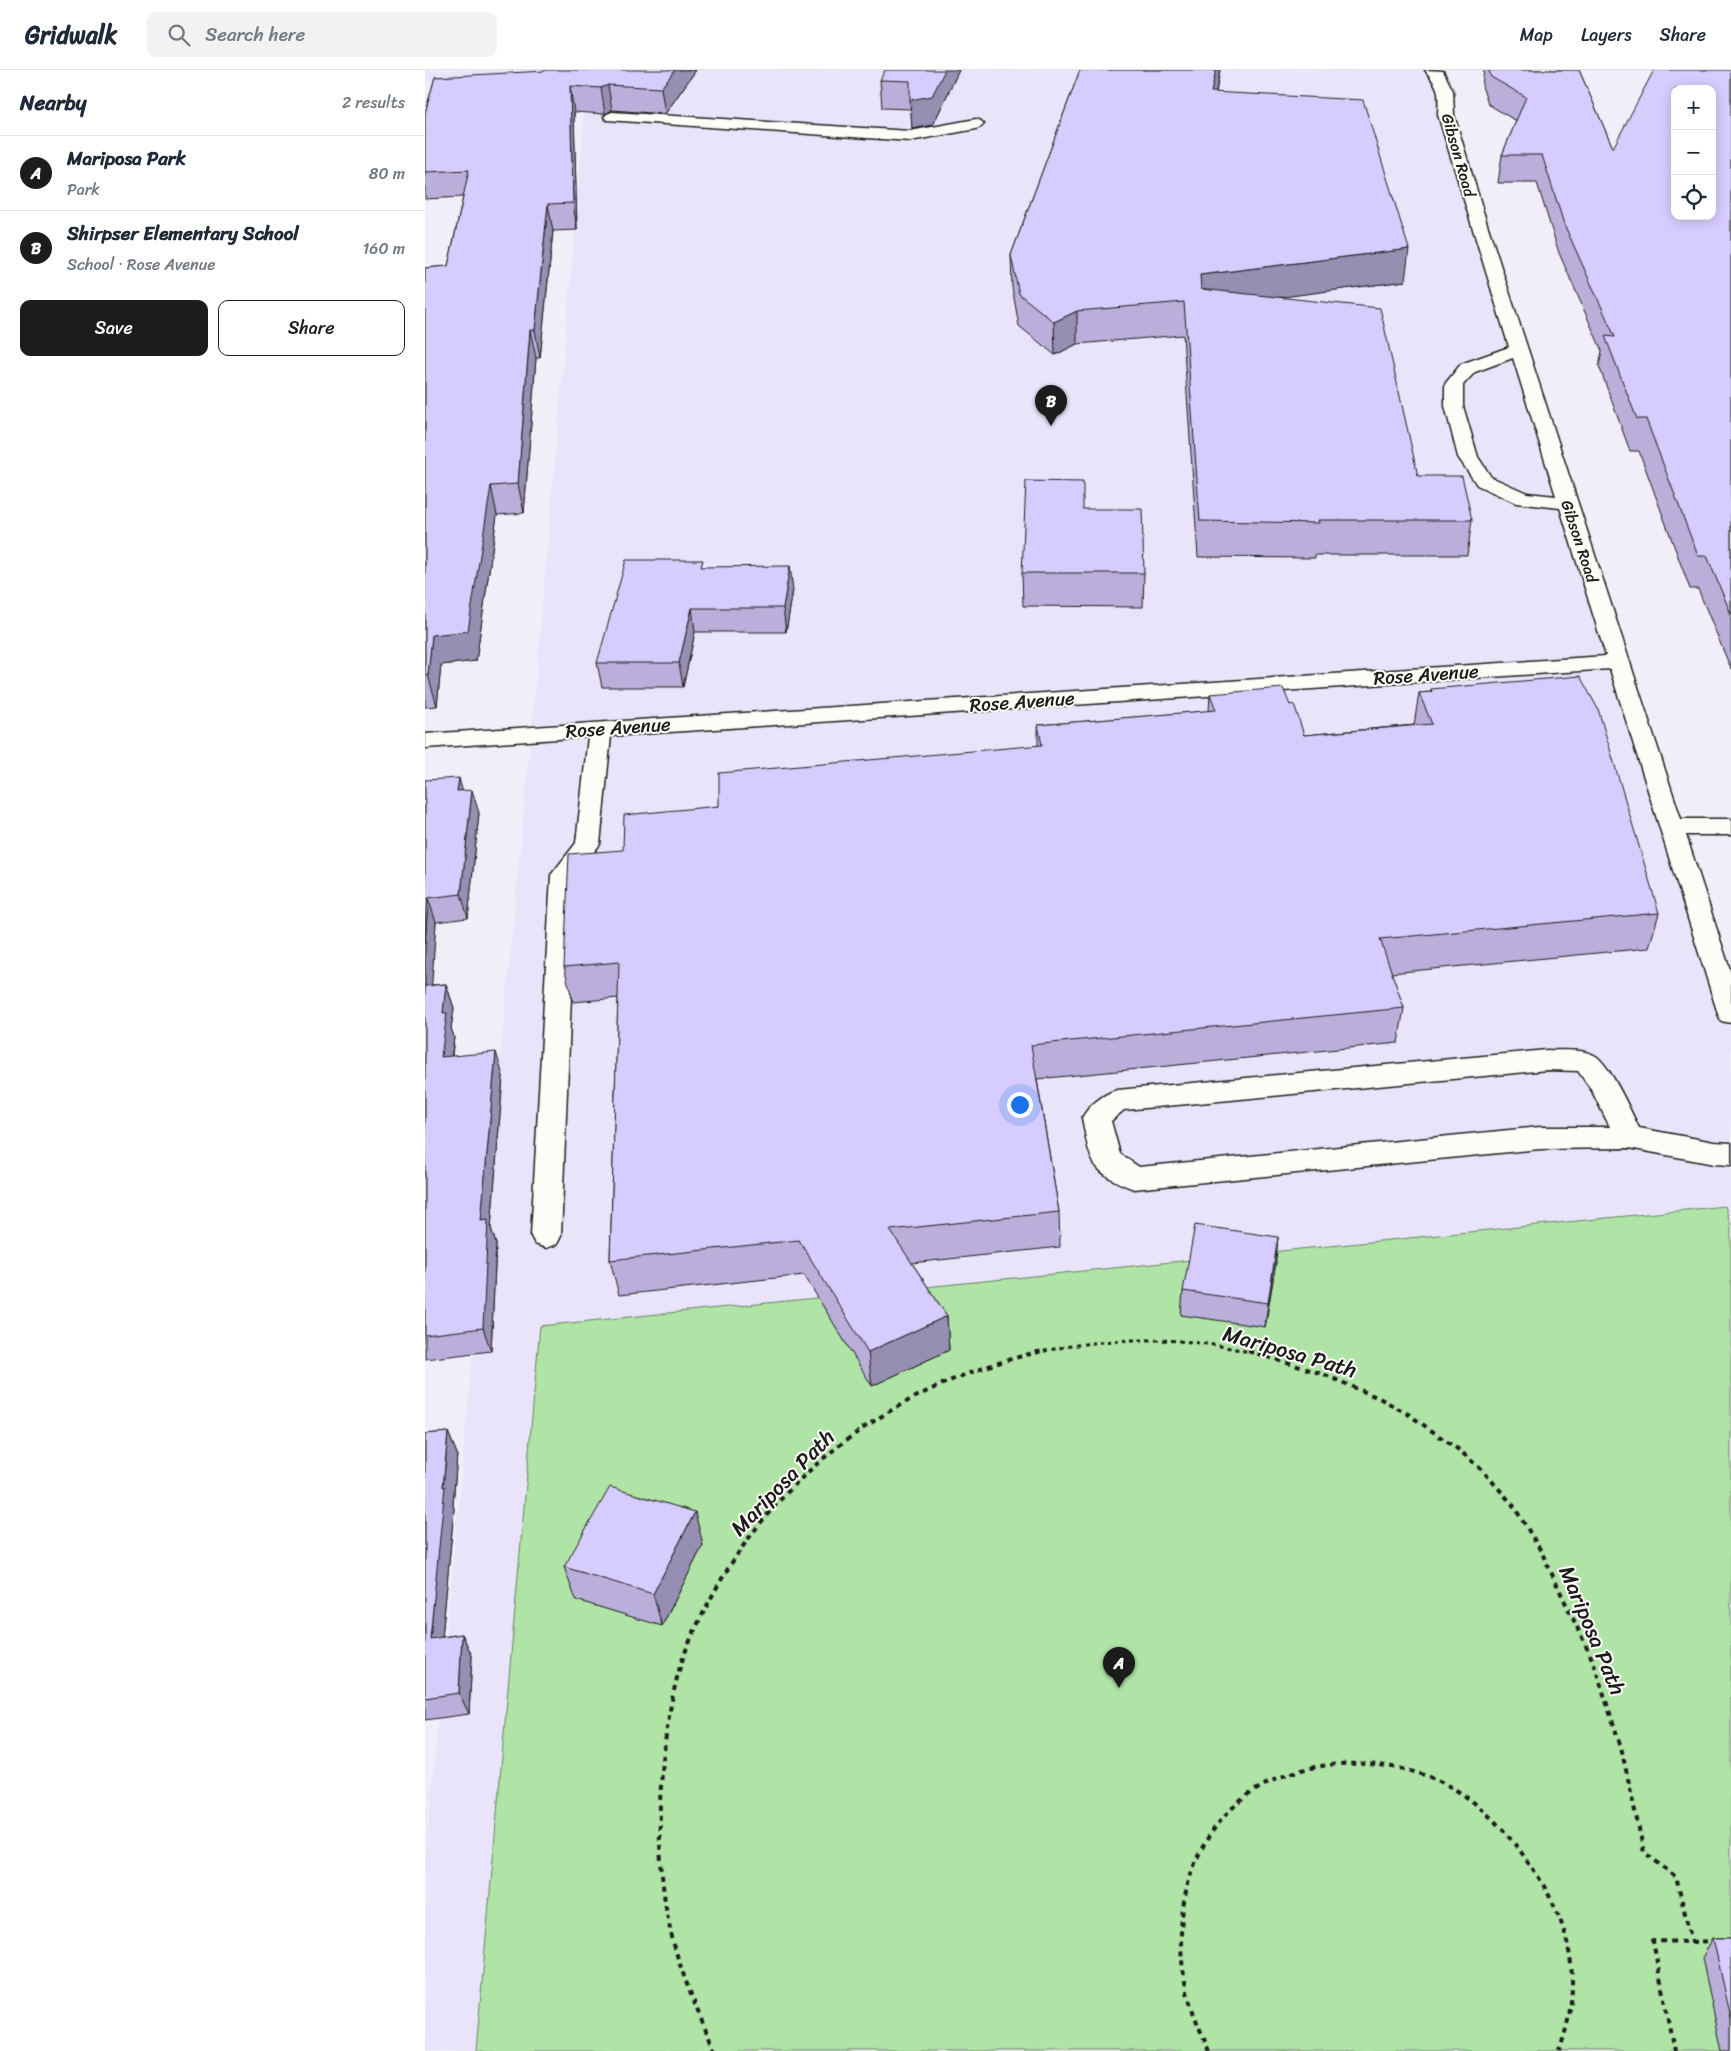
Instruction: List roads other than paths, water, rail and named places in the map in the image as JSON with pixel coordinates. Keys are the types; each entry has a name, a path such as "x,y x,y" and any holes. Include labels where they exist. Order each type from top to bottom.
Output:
{"street":[{"name":"Gibson Road","path":"1432,70 1438,74 1445,91 1446,115 1730,1010"},
{"path":"612,117 910,136 975,124"},
{"path":"1520,349 1468,368 1454,384 1454,406 1468,457 1484,481 1523,499 1568,503"},
{"name":"Rose Avenue","path":"425,741 1619,662"},
{"path":"546,1236 564,875 588,844 600,728"},
{"path":"1672,827 1731,827"},
{"path":"1629,1136 1604,1086 1586,1062 1547,1060 1117,1100 1096,1118 1107,1160 1134,1178 1540,1138 1629,1136 1714,1153 1731,1154"}],"place":[{"name":"Shirpser Elementary School","path":"1051,426"},
{"name":"Mariposa Park","path":"1119,1688"}]}
